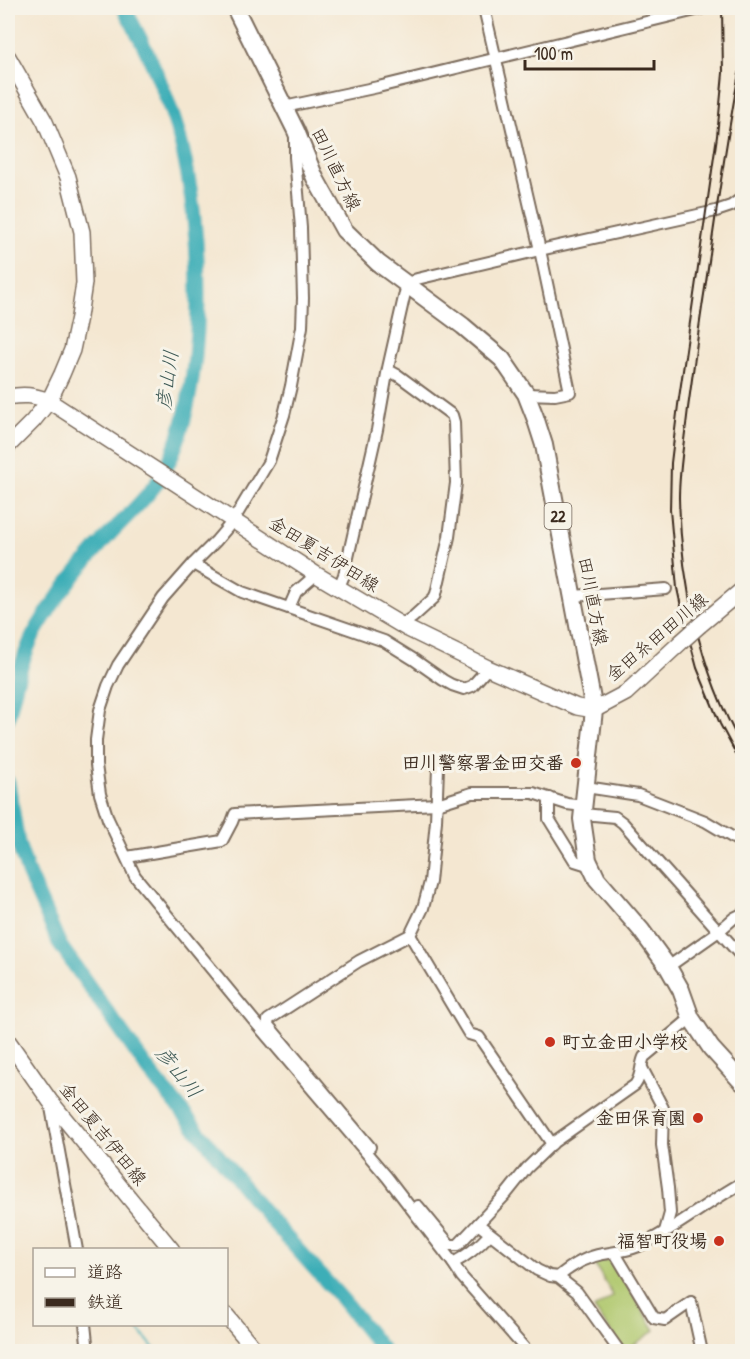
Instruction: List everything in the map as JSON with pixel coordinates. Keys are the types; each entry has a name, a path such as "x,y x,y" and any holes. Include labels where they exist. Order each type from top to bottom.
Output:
{"main road":[{"name":"田川直方線","path":"235,8 296,131 315,178 344,230 378,263 463,326 502,359 526,394 544,444 594,710 582,819 588,860 597,879 641,930 668,967 681,990 691,1018 711,1048 742,1082"},
{"path":"8,57 45,122 68,177 82,232 84,283 72,350 54,404 8,446"},
{"name":"金田夏吉伊田線","path":"8,397 35,395 54,404 315,573 401,625 488,668 577,707 594,710"},
{"name":"金田糸田田川線","path":"594,710 626,693 742,590"},
{"name":"金田夏吉伊田線","path":"8,1041 50,1101 170,1248"},
{"path":"228,1318 257,1352"}],"street":[{"path":"484,8 570,392 555,396 526,394"},
{"path":"284,107 378,87 704,8"},
{"path":"296,131 295,157 302,228 302,327 284,415 269,461 216,541 163,598 118,665 108,686 100,710 96,740 96,765 100,794 108,819 135,876 450,1245 458,1245 527,1168 552,1144 635,1085 644,1057 691,1018"},
{"path":"339,588 344,575 377,430 408,284 417,279 716,211 731,206 742,198"},
{"path":"388,370 452,415 454,422 456,483 451,529 436,594 413,617 401,625"},
{"path":"193,564 242,592 384,641 452,685 464,689 472,686 488,668"},
{"path":"289,608 296,592 315,573"},
{"path":"573,596 666,589"},
{"path":"438,768 430,882 423,908 410,935 359,961 268,1020 268,1025 462,1277 528,1352"},
{"path":"586,787 638,795 705,821 742,843"},
{"path":"127,857 222,841 235,814 437,804 472,793 533,793 583,810 615,816 742,957"},
{"path":"550,798 549,819 575,861 591,866"},
{"path":"668,967 742,914"},
{"path":"410,935 469,1034 479,1037 552,1144"},
{"path":"642,1068 663,1108 663,1145 670,1213 665,1231"},
{"path":"50,1101 77,1248"},
{"path":"558,1277 582,1260 638,1247 742,1183"},
{"path":"478,1224 537,1270 558,1277 577,1292 620,1352"},
{"path":"453,1263 490,1234"},
{"path":"615,1253 654,1318 665,1320 691,1302 702,1352"},
{"path":"86,1326 88,1352"}],"green space":[{"path":"611,1259 655,1330 625,1351 594,1309 613,1296 594,1263"}],"waterway":[{"name":"彦山川","path":"8,718 20,669 36,630 77,573 160,478 176,444 188,402 195,356 198,308 197,259 187,169 178,132 161,84 124,8"},
{"name":"彦山川","path":"8,782 18,843 28,873 60,945 149,1071 270,1219 342,1299 384,1352"},
{"path":"136,1326 157,1352"}],"railway":[{"path":"722,8 723,73 717,136 678,405 671,463 670,510 677,588 697,668 720,724 742,765"},
{"path":"742,58 699,329 682,453 679,498 684,562 696,626 715,688 742,746"}],"place":[{"name":"田川警察署金田交番","path":"576,763"},
{"name":"町立金田小学校","path":"550,1042"},
{"name":"金田保育園","path":"698,1118"},
{"name":"福智町役場","path":"719,1241"}]}
